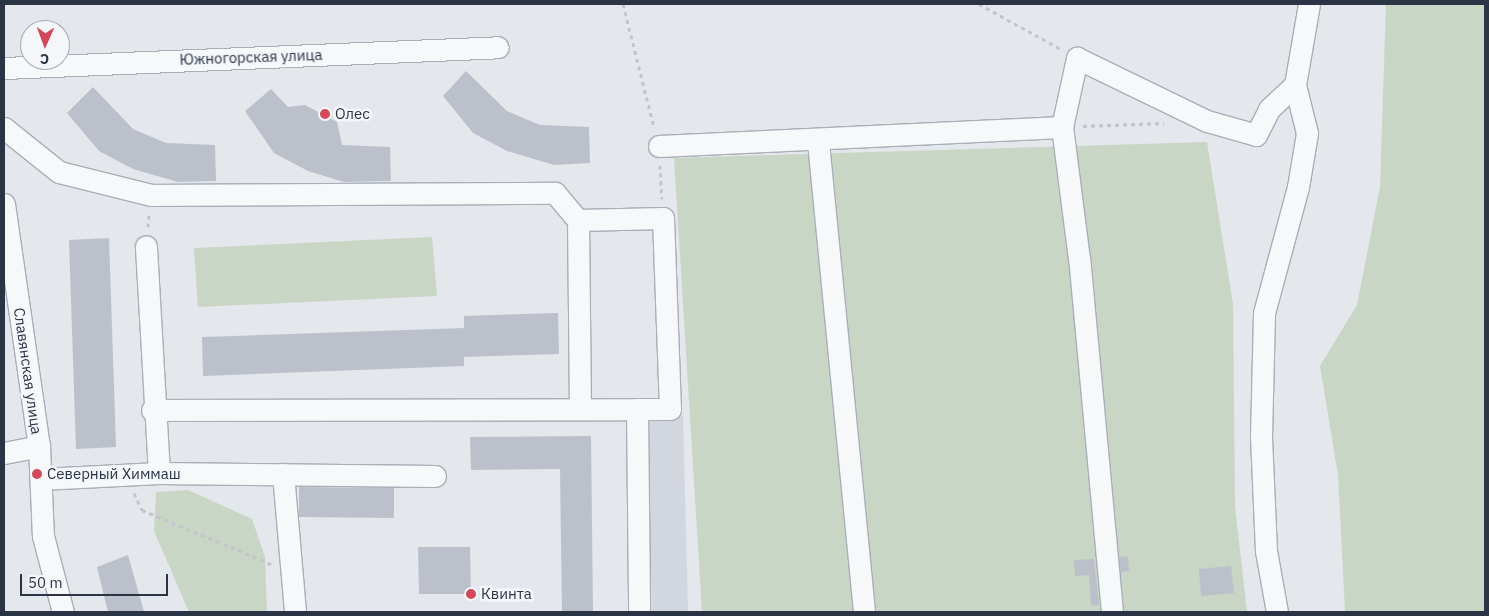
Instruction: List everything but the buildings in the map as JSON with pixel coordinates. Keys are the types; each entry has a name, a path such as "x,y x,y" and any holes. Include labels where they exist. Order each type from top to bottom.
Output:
{"street":[{"path":"1277,612 1266,551 1263,475 1264,313 1298,187 1307,133 1295,85 1309,4"},
{"name":"Южногорская улица","path":"4,68 498,47"},
{"path":"1112,612 1062,127 1077,58 1207,121 1256,135 1269,109 1295,85"},
{"path":"659,146 818,142 1062,127"},
{"path":"4,128 59,172 151,195 555,193 578,220 580,409"},
{"path":"818,142 864,612"},
{"name":"Славянская улица","path":"4,204 39,446 43,536 63,612"},
{"path":"152,410 670,409 663,218 578,220"},
{"path":"146,246 152,410 159,473"},
{"path":"637,409 639,612"},
{"path":"4,453 39,446"},
{"path":"40,479 159,473 435,476"},
{"path":"283,474 284,533 295,574 295,612"}],"path":[{"path":"623,4 659,146 663,218"},
{"path":"979,4 1077,58"},
{"path":"1062,127 1168,123"},
{"path":"146,246 151,195"},
{"path":"126,475 142,510 295,574"}],"shaded area":[{"path":"683,416 688,612 652,612 647,418"}],"green space":[{"path":"1386,4 1485,4 1485,612 1345,612 1338,475 1320,366 1357,305 1380,187"},
{"path":"1207,142 1233,304 1235,506 1247,612 702,612 674,158"},
{"path":"432,237 437,296 198,307 194,248"},
{"path":"188,490 252,519 265,557 267,612 189,612 154,531 156,492"}],"place":[{"name":"Олес","path":"325,114"},
{"name":"Северный Химмаш","path":"37,474"},
{"name":"Квинта","path":"471,594"}]}
